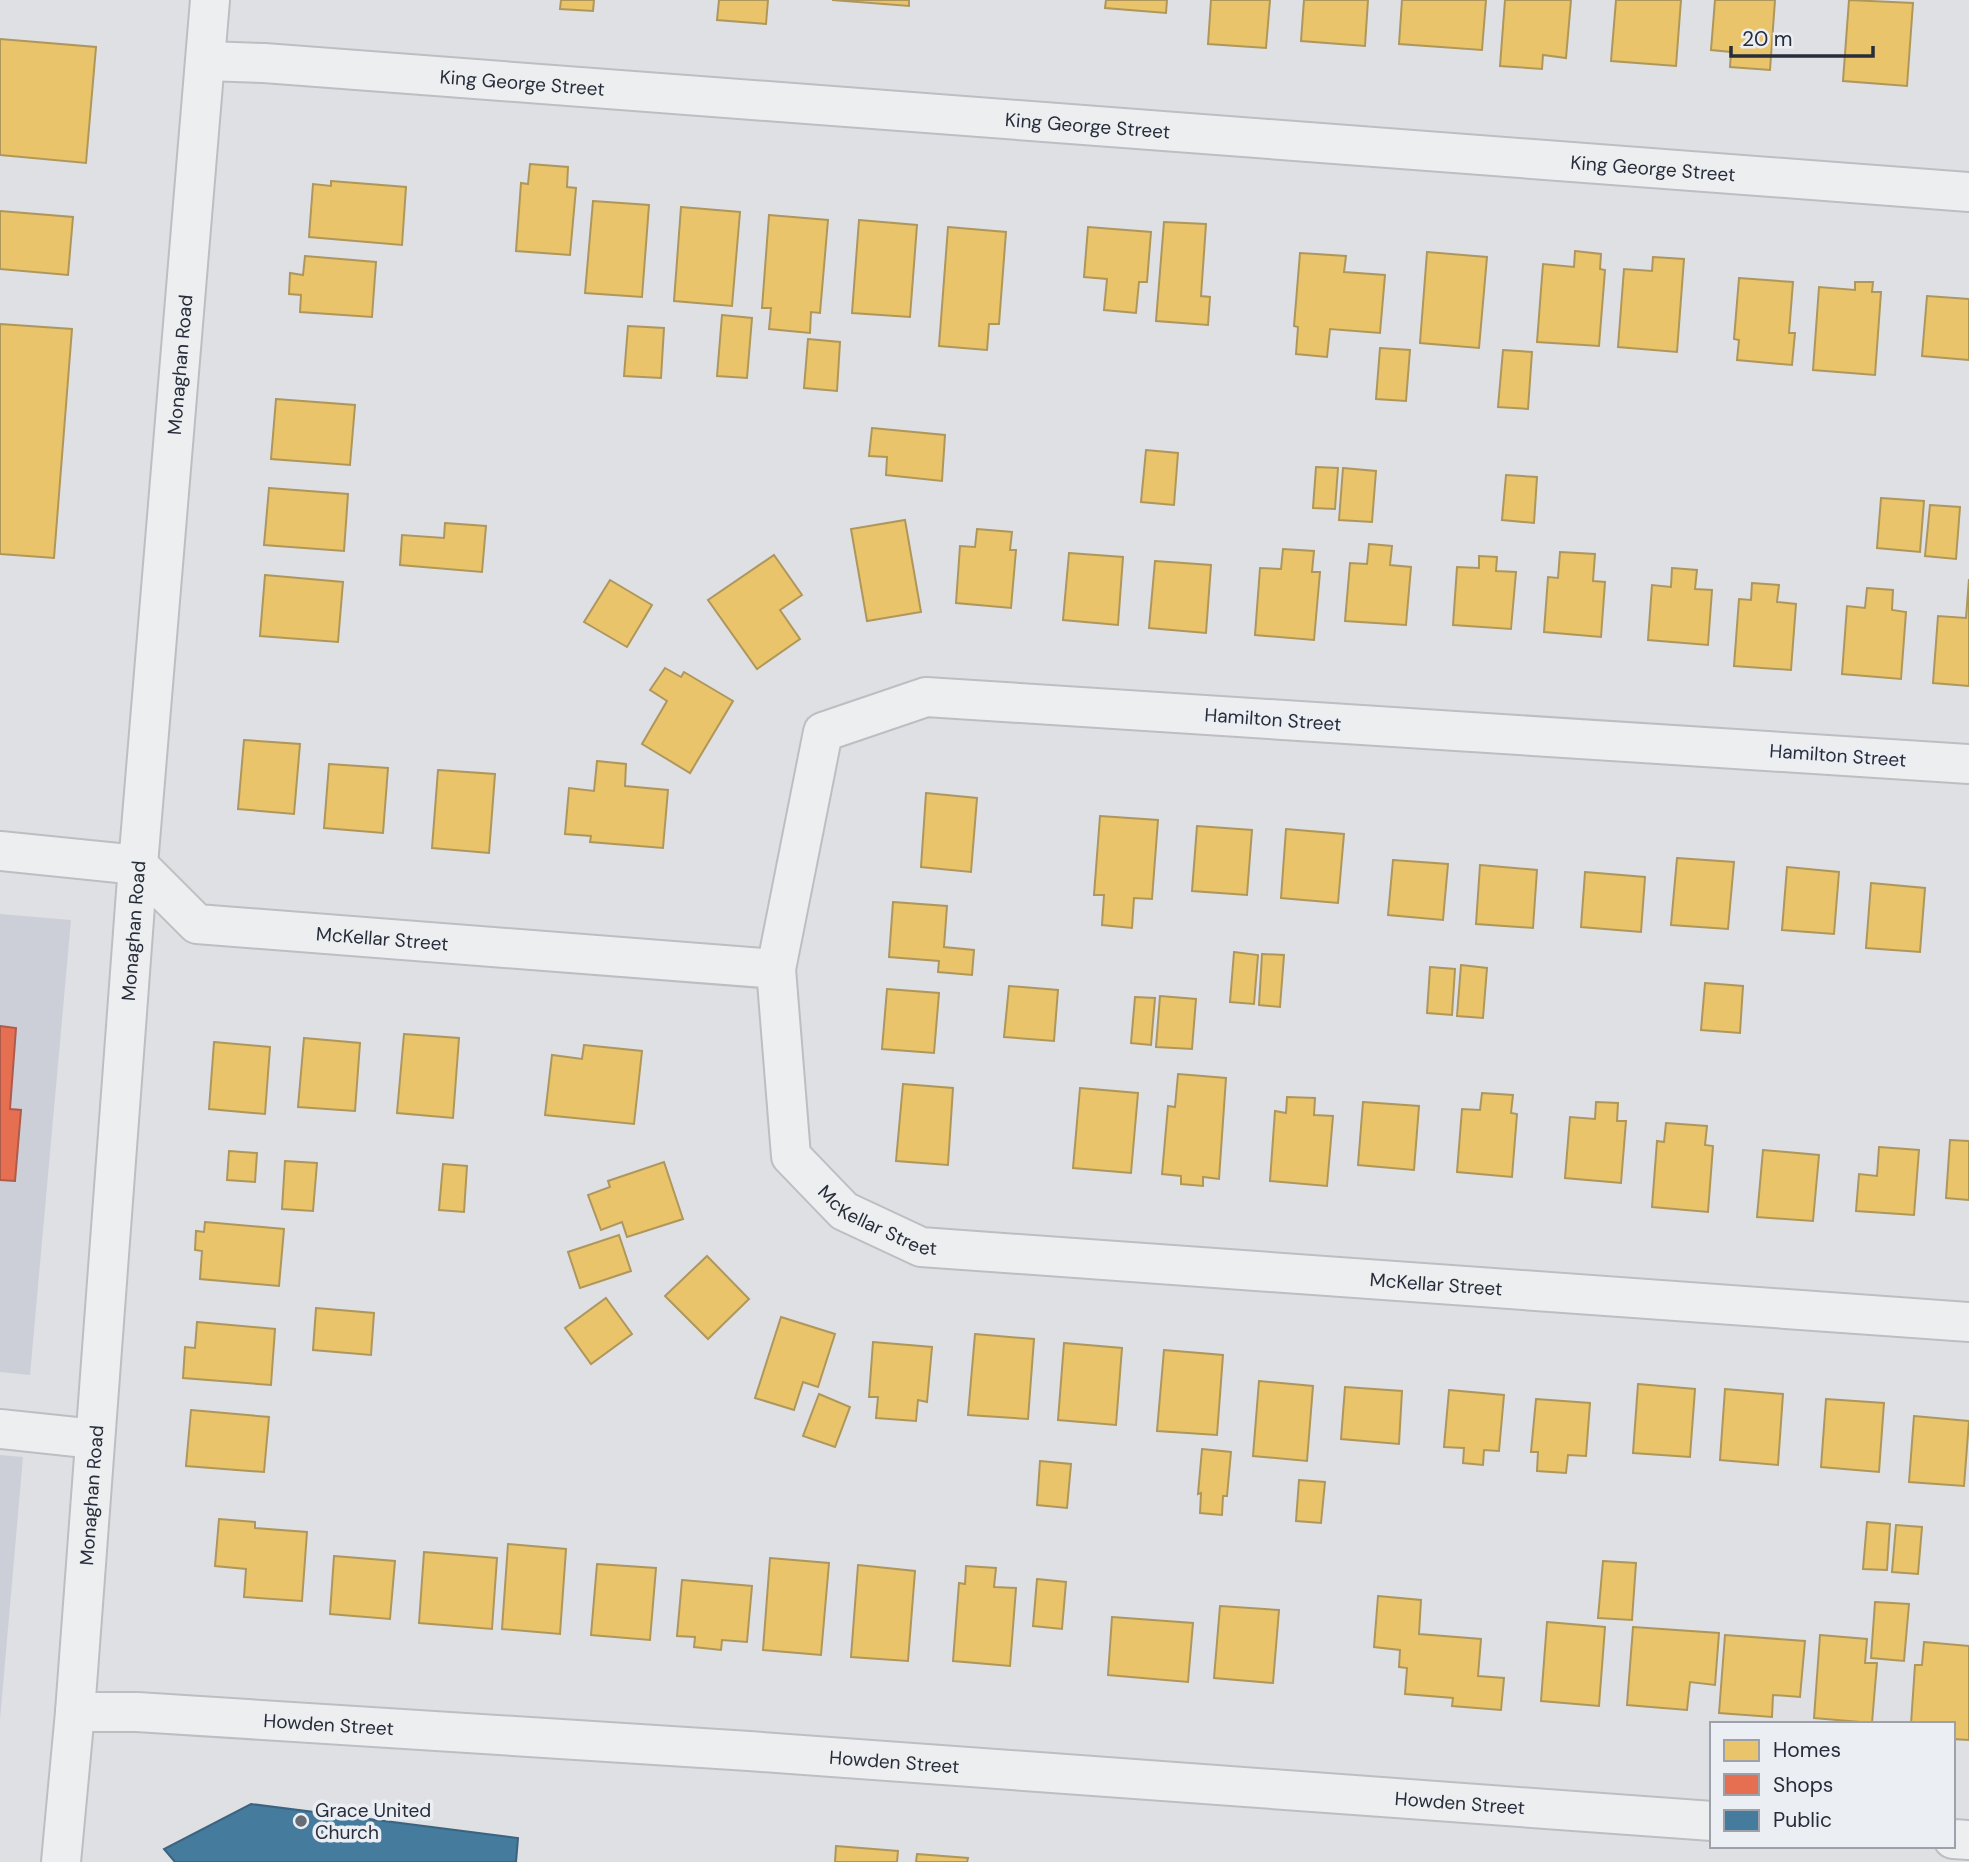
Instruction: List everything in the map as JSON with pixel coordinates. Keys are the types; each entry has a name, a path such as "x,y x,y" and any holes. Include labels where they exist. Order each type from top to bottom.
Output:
{"street":[{"name":"Monaghan Road","path":"61,1862 75,1712 138,865 210,0"},
{"name":"King George Street","path":"206,61 264,63 1969,192"},
{"name":"Hamilton Street","path":"776,969 823,732 926,697 1969,764"},
{"path":"0,851 138,865"},
{"name":"McKellar Street","path":"138,865 197,924 776,969 791,1156 844,1211 921,1247 1969,1322"},
{"path":"0,1429 95,1439"},
{"name":"Howden Street","path":"75,1712 137,1712 749,1751 1710,1821"}],"shaded area":[{"path":"0,914 71,920 30,1375 0,1372"},
{"path":"0,1455 23,1457 0,1720"}],"building: Homes":[{"path":"561,0 594,0 593,11 560,9"},
{"path":"719,0 768,0 766,24 717,20"},
{"path":"832,0 909,0 909,6"},
{"path":"1106,0 1167,0 1166,13 1105,8"},
{"path":"1211,0 1270,0 1266,48 1208,44"},
{"path":"1304,0 1368,0 1365,46 1301,41"},
{"path":"1402,0 1486,0 1482,50 1399,44"},
{"path":"1505,0 1571,0 1566,58 1543,55 1542,69 1500,66"},
{"path":"1616,0 1681,0 1676,66 1611,61"},
{"path":"1715,0 1775,0 1770,70 1730,67 1731,52 1711,50"},
{"path":"1849,0 1913,3 1907,86 1843,81"},
{"path":"0,39 96,47 86,163 0,155"},
{"path":"530,164 568,167 567,187 576,188 570,255 516,251 521,183 528,184"},
{"path":"331,181 406,187 402,245 309,237 313,184 331,186"},
{"path":"593,201 649,205 642,297 585,293"},
{"path":"681,207 740,212 732,306 674,301"},
{"path":"0,211 73,217 68,275 0,269"},
{"path":"769,215 828,220 820,313 811,312 810,333 769,329 771,308 762,308"},
{"path":"859,220 917,225 910,317 852,313"},
{"path":"1164,222 1206,224 1201,296 1210,297 1208,325 1156,321"},
{"path":"948,227 1006,232 999,324 989,324 987,350 939,346"},
{"path":"1088,227 1151,232 1147,282 1139,282 1136,313 1104,310 1107,279 1084,277"},
{"path":"1575,251 1601,254 1600,269 1605,270 1599,346 1537,342 1543,264 1574,267"},
{"path":"1427,252 1487,257 1479,348 1420,343"},
{"path":"1300,253 1346,256 1344,272 1385,275 1380,333 1330,329 1327,357 1296,354 1298,327 1294,326"},
{"path":"305,256 376,262 372,317 300,312 301,295 289,294 290,273 303,275"},
{"path":"1653,257 1684,259 1677,352 1618,347 1624,269 1652,271"},
{"path":"1739,278 1793,282 1789,333 1795,333 1792,365 1737,360 1739,340 1734,339"},
{"path":"1855,282 1873,282 1872,292 1881,292 1875,375 1813,370 1819,287 1855,290"},
{"path":"1927,296 1969,299 1969,360 1922,356"},
{"path":"722,315 752,318 747,378 717,376"},
{"path":"0,324 72,329 54,558 0,554"},
{"path":"628,326 664,328 661,378 624,376"},
{"path":"808,339 840,342 837,391 804,388"},
{"path":"1380,348 1410,350 1406,401 1376,399"},
{"path":"1503,350 1532,352 1528,409 1498,407"},
{"path":"276,399 355,405 350,465 271,459"},
{"path":"872,428 945,435 942,481 886,475 887,457 869,456"},
{"path":"1146,450 1178,453 1174,505 1141,502"},
{"path":"1316,467 1338,468 1335,509 1313,508"},
{"path":"1343,468 1376,471 1372,522 1339,520"},
{"path":"1506,475 1537,477 1534,523 1502,520"},
{"path":"269,488 348,494 344,551 264,545"},
{"path":"1881,498 1924,501 1920,552 1877,548"},
{"path":"1930,505 1960,507 1956,559 1925,556"},
{"path":"905,520 921,612 867,621 851,529"},
{"path":"445,523 486,526 482,572 400,565 402,535 444,538"},
{"path":"977,529 1012,532 1010,550 1016,550 1011,608 956,603 960,546 975,547"},
{"path":"1369,544 1392,546 1390,565 1411,567 1406,625 1345,621 1350,563 1367,564"},
{"path":"1283,549 1314,551 1312,572 1320,572 1314,640 1255,635 1260,568 1281,569"},
{"path":"1560,552 1595,554 1593,581 1605,582 1601,637 1544,632 1548,577 1558,578"},
{"path":"1069,553 1123,557 1118,625 1063,620"},
{"path":"774,555 802,595 780,610 800,639 757,669 708,600"},
{"path":"1479,556 1497,557 1496,571 1516,572 1511,629 1453,625 1457,567 1479,568"},
{"path":"1155,561 1211,565 1206,633 1149,628"},
{"path":"1672,568 1697,570 1695,589 1712,590 1708,645 1648,640 1652,585 1671,587"},
{"path":"265,575 343,582 338,642 260,636"},
{"path":"1969,579 1969,686 1933,683 1938,616 1966,618"},
{"path":"610,580 652,605 627,647 584,622"},
{"path":"1752,583 1779,585 1777,602 1796,604 1791,670 1734,666 1739,599 1751,600"},
{"path":"1867,588 1893,590 1892,610 1906,612 1901,679 1842,674 1847,606 1865,608"},
{"path":"665,668 681,677 684,672 733,701 690,773 642,744 667,701 650,690"},
{"path":"244,740 300,744 294,814 238,809"},
{"path":"597,761 626,764 625,786 668,790 663,848 590,842 591,836 565,834 569,788 594,791"},
{"path":"329,764 388,768 383,833 324,828"},
{"path":"438,770 495,774 489,853 432,848"},
{"path":"926,793 977,798 971,872 921,867"},
{"path":"1100,816 1158,820 1152,899 1134,898 1132,928 1102,925 1104,895 1094,895"},
{"path":"1197,826 1252,830 1247,895 1192,891"},
{"path":"1286,829 1344,834 1338,903 1281,898"},
{"path":"1677,858 1734,862 1728,929 1671,925"},
{"path":"1393,860 1448,864 1443,920 1388,915"},
{"path":"1480,865 1537,870 1533,928 1476,924"},
{"path":"1787,867 1839,872 1834,934 1782,930"},
{"path":"1585,872 1645,877 1641,932 1581,927"},
{"path":"1871,883 1925,888 1920,952 1866,948"},
{"path":"893,902 947,906 944,947 974,950 972,975 938,972 939,961 889,957"},
{"path":"1234,952 1258,955 1254,1004 1230,1002"},
{"path":"1262,954 1284,955 1280,1007 1259,1005"},
{"path":"1461,965 1487,968 1483,1018 1457,1016"},
{"path":"1430,967 1455,969 1452,1015 1427,1013"},
{"path":"1705,983 1743,986 1740,1033 1701,1030"},
{"path":"1009,986 1058,990 1054,1041 1004,1037"},
{"path":"887,989 939,993 934,1053 882,1049"},
{"path":"1160,996 1196,999 1192,1049 1156,1047"},
{"path":"1135,997 1155,998 1151,1045 1131,1043"},
{"path":"404,1034 459,1038 453,1118 397,1113"},
{"path":"304,1038 360,1043 355,1111 298,1107"},
{"path":"214,1042 270,1047 265,1114 209,1109"},
{"path":"584,1045 642,1051 634,1124 545,1115 552,1055 582,1059"},
{"path":"1178,1074 1226,1078 1219,1179 1203,1177 1203,1186 1181,1184 1181,1176 1162,1174 1168,1106 1175,1107"},
{"path":"903,1084 953,1088 948,1165 896,1161"},
{"path":"1080,1088 1138,1093 1131,1173 1073,1168"},
{"path":"1482,1093 1513,1095 1511,1113 1517,1114 1512,1177 1457,1172 1462,1109 1480,1110"},
{"path":"1287,1097 1315,1098 1314,1115 1333,1116 1327,1186 1270,1181 1275,1111 1286,1113"},
{"path":"1363,1102 1419,1106 1414,1170 1358,1165"},
{"path":"1596,1102 1618,1103 1617,1121 1626,1121 1621,1183 1565,1178 1570,1117 1595,1119"},
{"path":"1666,1123 1707,1126 1705,1145 1713,1146 1708,1212 1652,1207 1657,1141 1664,1142"},
{"path":"1950,1140 1969,1141 1969,1200 1946,1198"},
{"path":"1879,1147 1919,1150 1914,1215 1856,1211 1859,1174 1877,1176"},
{"path":"1763,1150 1819,1155 1813,1221 1757,1217"},
{"path":"229,1151 257,1153 255,1182 227,1180"},
{"path":"285,1161 317,1163 313,1211 282,1209"},
{"path":"664,1162 683,1219 627,1237 622,1222 601,1230 588,1195 610,1187 608,1181"},
{"path":"443,1164 467,1166 464,1212 439,1210"},
{"path":"205,1222 284,1229 279,1286 200,1279 202,1251 195,1250 196,1231 204,1232"},
{"path":"619,1235 631,1271 580,1288 568,1252"},
{"path":"707,1256 749,1299 708,1339 665,1296"},
{"path":"606,1298 632,1334 591,1364 565,1328"},
{"path":"316,1308 374,1313 371,1355 313,1350"},
{"path":"781,1317 835,1334 818,1387 803,1382 794,1410 755,1398"},
{"path":"197,1322 275,1329 271,1385 183,1378 185,1347 195,1348"},
{"path":"975,1334 1034,1339 1028,1419 968,1415"},
{"path":"873,1342 932,1347 927,1402 918,1400 916,1421 876,1418 878,1397 869,1397"},
{"path":"1064,1343 1122,1348 1116,1425 1058,1420"},
{"path":"1164,1350 1223,1355 1217,1435 1157,1431"},
{"path":"1259,1381 1313,1386 1307,1461 1253,1456"},
{"path":"1638,1384 1695,1389 1690,1457 1633,1453"},
{"path":"1345,1387 1402,1391 1399,1444 1341,1439"},
{"path":"1725,1389 1783,1394 1778,1465 1720,1460"},
{"path":"1449,1390 1504,1395 1499,1451 1484,1450 1483,1465 1463,1463 1464,1448 1444,1447"},
{"path":"819,1394 850,1407 835,1447 803,1436"},
{"path":"1536,1399 1590,1403 1586,1456 1568,1455 1566,1473 1537,1471 1538,1452 1531,1452"},
{"path":"1826,1399 1884,1403 1879,1472 1821,1467"},
{"path":"191,1410 269,1417 264,1472 186,1466"},
{"path":"1914,1416 1969,1421 1964,1486 1909,1482"},
{"path":"1202,1449 1231,1452 1227,1496 1223,1496 1222,1515 1200,1513 1201,1493 1198,1494"},
{"path":"1040,1461 1071,1464 1067,1508 1037,1505"},
{"path":"1299,1480 1325,1482 1321,1523 1296,1521"},
{"path":"219,1519 255,1522 255,1528 307,1532 302,1601 244,1597 246,1569 215,1566"},
{"path":"1867,1522 1890,1524 1887,1570 1863,1569"},
{"path":"1896,1525 1922,1527 1918,1574 1892,1572"},
{"path":"508,1544 566,1549 560,1634 502,1629"},
{"path":"424,1552 497,1558 492,1629 419,1623"},
{"path":"334,1556 395,1561 390,1619 330,1614"},
{"path":"770,1558 829,1563 821,1655 763,1650"},
{"path":"1603,1561 1636,1563 1632,1620 1598,1618"},
{"path":"597,1564 656,1568 650,1640 591,1635"},
{"path":"858,1565 915,1571 908,1661 851,1657"},
{"path":"966,1566 996,1568 994,1587 1016,1588 1010,1666 953,1661 959,1583 965,1584"},
{"path":"1037,1579 1066,1582 1062,1629 1033,1626"},
{"path":"682,1580 752,1586 747,1642 722,1640 721,1650 694,1647 695,1637 677,1636"},
{"path":"1378,1596 1421,1600 1419,1634 1481,1639 1478,1676 1504,1678 1501,1710 1452,1706 1453,1698 1405,1694 1407,1668 1399,1667 1400,1650 1374,1647"},
{"path":"1875,1602 1909,1604 1904,1661 1871,1658"},
{"path":"1220,1606 1279,1610 1273,1683 1214,1678"},
{"path":"1112,1617 1193,1623 1188,1682 1108,1675"},
{"path":"1547,1622 1605,1627 1599,1706 1541,1701"},
{"path":"1633,1627 1719,1633 1715,1685 1690,1682 1687,1710 1627,1705"},
{"path":"1725,1635 1805,1641 1800,1697 1773,1695 1772,1717 1719,1713"},
{"path":"1820,1635 1867,1639 1865,1663 1877,1663 1872,1722 1814,1718"},
{"path":"1924,1642 1969,1646 1969,1740 1955,1739 1955,1722 1911,1722 1915,1665 1922,1665"},
{"path":"836,1846 898,1851 897,1862 835,1862"},
{"path":"917,1854 968,1858 967,1862 916,1862"}],"building: Shops":[{"path":"0,1026 16,1028 10,1109 21,1110 15,1181 0,1180"}],"building: Public":[{"name":"Grace United Church","path":"251,1804 518,1838 516,1862 175,1862 164,1849"}],"place":[{"name":"Grace United Church","path":"301,1821"}]}
